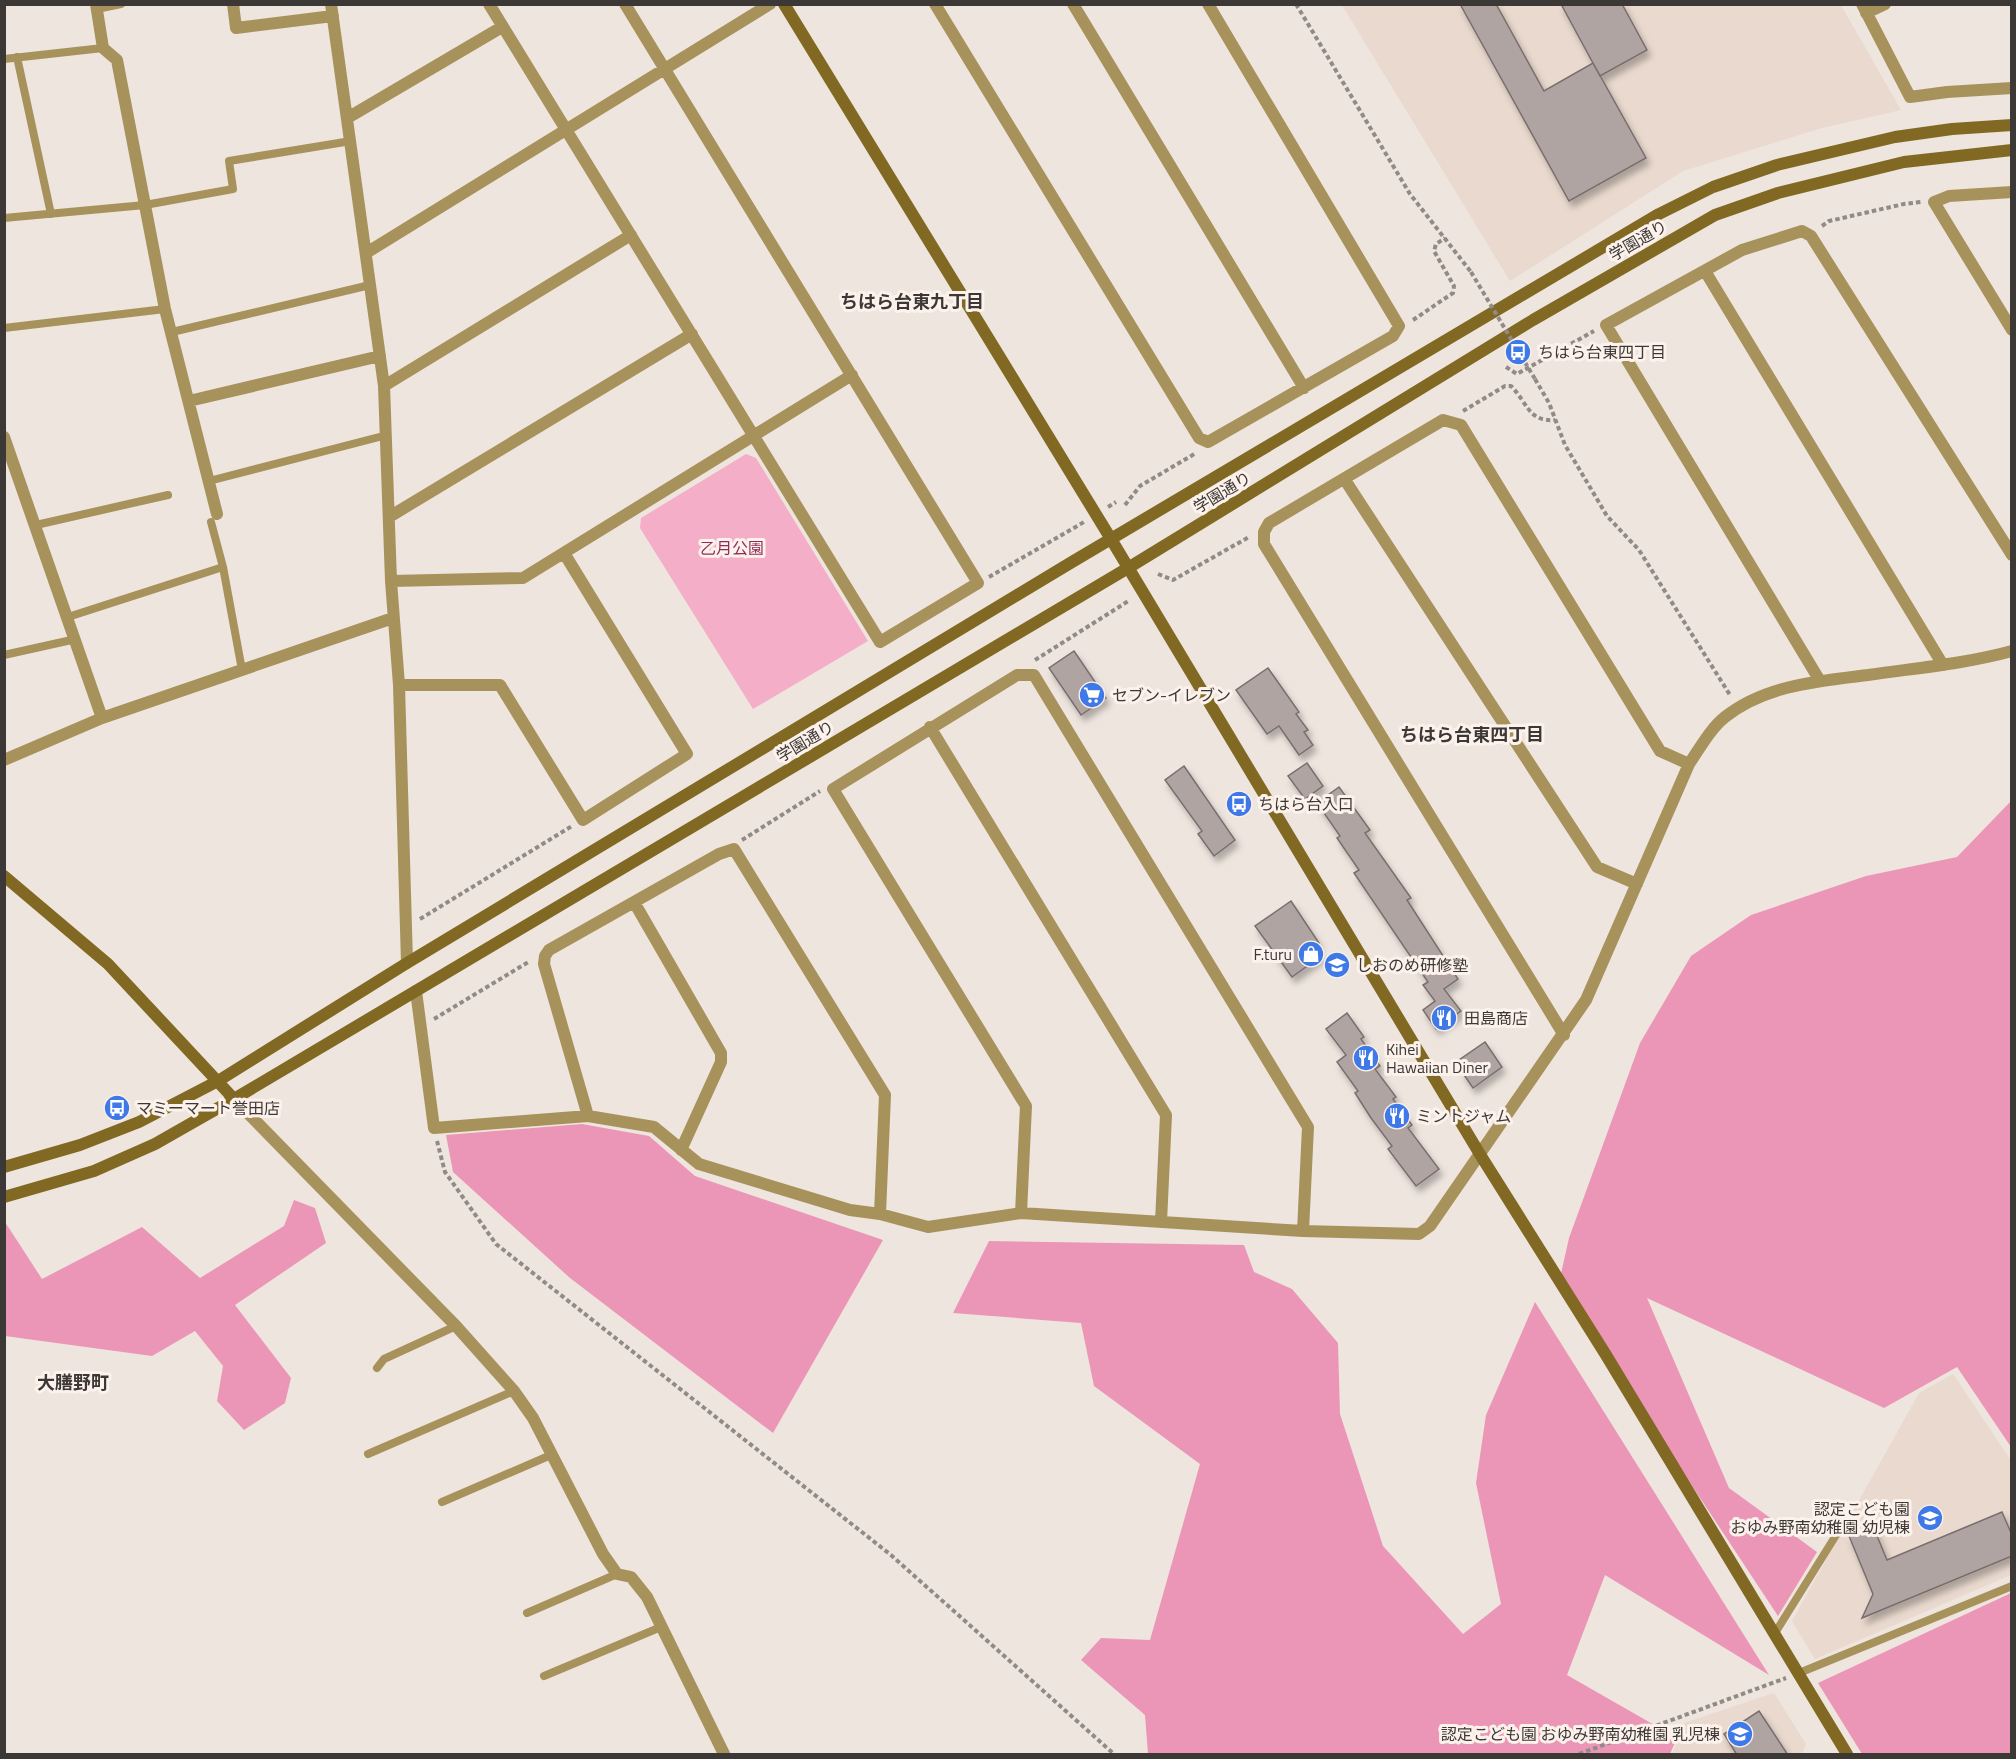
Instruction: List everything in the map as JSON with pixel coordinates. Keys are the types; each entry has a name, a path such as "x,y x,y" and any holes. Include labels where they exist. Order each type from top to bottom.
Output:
{"street":[{"path":"233,4 236,28 332,10 349,117 384,386 391,581 399,685 407,963"},
{"path":"489,4 880,642 978,583 625,4"},
{"path":"366,253 770,4"},
{"path":"784,4 1111,539 1481,1156 1848,1755"},
{"path":"935,4 1199,438 1208,442 1393,336 1399,326 1208,4"},
{"path":"1072,4 1304,388"},
{"path":"1886,4 1864,9 1910,98 1947,92 2012,88"},
{"path":"97,7 103,48 117,60 165,309 209,481 214,518"},
{"path":"349,117 502,27"},
{"name":"学園通り","path":"4,1167 80,1145 139,1122 218,1081 407,963 1111,539 1659,214 1713,187 1777,165 1895,137 1952,129 2012,125"},
{"name":"学園通り","path":"4,1197 94,1171 155,1144 234,1099 1128,568 1533,320 1715,215 1778,193 1904,162 2012,150"},
{"path":"2012,192 1949,196 1934,202 2012,330"},
{"path":"1820,681 1606,325 1742,250 1791,233 1802,231 1811,236 2012,555"},
{"path":"384,386 631,235"},
{"path":"1705,272 1943,665"},
{"path":"389,517 692,334"},
{"path":"189,402 380,356"},
{"path":"391,581 523,578 852,375"},
{"path":"1564,1035 1264,543 1264,532 1269,523 1443,420 1461,425 1659,751 1689,764"},
{"path":"4,437 102,718"},
{"path":"1345,480 1597,867 1637,885"},
{"path":"399,685 500,685 583,820 687,754 564,553"},
{"path":"4,760 102,718 393,618"},
{"path":"416,991 434,1128 588,1116 654,1127 699,1164 850,1210 880,1214 928,1227 1021,1213 1303,1231 1419,1234 1430,1226 1481,1156 1586,1000 1689,764 1710,733 1738,708 1778,689 1820,681 1977,660 2012,651"},
{"path":"1021,1213 1026,1106 833,789 1017,675 1034,675 1308,1127 1303,1231"},
{"path":"930,727 1166,1115 1161,1222"},
{"path":"588,1116 543,964 545,956 549,950 719,854 734,849 885,1095 880,1214"},
{"path":"4,876 108,964 234,1099 456,1326 514,1391 533,1418 603,1554 617,1574 631,1577 647,1597 724,1755"},
{"path":"634,902 721,1053 721,1062 681,1150"}],"lane":[{"path":"97,7 121,4"},
{"path":"4,59 103,48"},
{"path":"17,57 51,214"},
{"path":"4,218 146,205 233,189 229,161 351,141"},
{"path":"172,332 370,285"},
{"path":"4,328 165,309"},
{"path":"209,481 387,435"},
{"path":"36,525 168,495"},
{"path":"214,518 242,670"},
{"path":"68,617 224,567"},
{"path":"4,655 76,639"},
{"path":"377,1368 384,1359 456,1326"},
{"path":"368,1454 514,1391"},
{"path":"442,1502 551,1455"},
{"path":"1775,1633 1838,1532"},
{"path":"527,1613 617,1574"},
{"path":"1799,1673 2012,1586"},
{"path":"544,1676 661,1627"}],"path":[{"path":"1296,4 1410,194 1471,272 1535,379 1565,445 1607,516 1639,550 1738,708"},
{"path":"1811,236 1829,220 1905,204 1934,202"},
{"path":"1399,326 1411,321 1453,293 1454,286 1434,250 1436,244 1445,238"},
{"path":"1506,367 1517,374 1606,325"},
{"path":"1451,422 1464,411 1505,386 1511,386 1535,418 1542,421 1555,420"},
{"path":"1125,505 1140,486 1196,453 1203,440"},
{"path":"978,583 1116,502"},
{"path":"1158,574 1173,580 1254,534 1264,532"},
{"path":"1024,675 1038,655 1143,592"},
{"path":"734,849 742,840 823,789 833,789"},
{"path":"406,928 583,820"},
{"path":"421,1027 533,960 545,956"},
{"path":"434,1128 445,1172 496,1244 891,1555 1114,1755"},
{"path":"1579,1755 1799,1673"}],"shaded area":[{"path":"1342,5 1841,5 1901,110 1822,128 1683,171 1510,281"},
{"path":"2011,801 2011,1447 1957,1367 1884,1408 1647,1298 1729,1488 1817,1552 1778,1616 1679,1466 1560,1278 1569,1238 1640,1043 1691,956 1751,915 1866,876 1957,857"},
{"path":"582,1124 649,1136 695,1176 883,1240 773,1433 570,1278 453,1172 446,1135"},
{"path":"294,1200 315,1208 326,1243 235,1305 291,1378 285,1403 244,1430 217,1401 223,1366 195,1331 152,1356 5,1336 5,1222 42,1279 142,1227 200,1278 284,1226"},
{"path":"989,1241 1244,1245 1254,1272 1292,1289 1338,1343 1340,1414 1383,1546 1463,1634 1501,1604 1476,1483 1486,1415 1535,1302 1769,1675 1605,1575 1567,1675 1677,1738 1670,1754 1148,1754 1145,1715 1081,1660 1101,1638 1150,1640 1200,1464 1094,1386 1081,1323 953,1313"},
{"name":"認定こども園 おゆみ野南幼稚園 幼児棟","path":"1953,1374 2011,1461 2011,1575 1815,1659 1792,1621 1919,1393"},
{"path":"2011,1593 2011,1754 1862,1754 1818,1683"},
{"name":"認定こども園 おゆみ野南幼稚園 乳児棟","path":"1774,1693 1806,1744 1802,1754 1672,1754 1684,1723"}],"green space":[{"name":"乙月公園","path":"746,454 756,458 868,641 753,709 640,528 641,518"}],"building":[{"path":"1460,4 1496,4 1544,91 1593,63 1646,158 1569,201"},
{"path":"1561,4 1622,4 1647,50 1600,76"},
{"path":"1074,651 1106,698 1081,715 1049,668"},
{"path":"1268,668 1299,712 1296,714 1308,730 1304,732 1313,745 1299,755 1279,726 1267,734 1236,690"},
{"path":"1307,763 1323,786 1305,799 1288,776"},
{"path":"1184,766 1235,840 1214,856 1198,834 1202,831 1165,780"},
{"path":"1339,787 1370,830 1365,833 1411,898 1407,900 1458,979 1444,989 1461,1011 1436,1029 1423,1010 1435,1001 1423,985 1428,982 1354,873 1359,870 1337,838 1340,836 1317,803"},
{"path":"1291,901 1319,943 1314,946 1321,956 1292,977 1255,926"},
{"path":"1347,1013 1364,1037 1361,1039 1380,1066 1375,1069 1396,1097 1393,1099 1412,1125 1408,1128 1439,1169 1416,1186 1388,1149 1392,1146 1371,1118 1355,1093 1358,1091 1337,1062 1346,1055 1326,1029"},
{"path":"1485,1042 1502,1067 1473,1088 1462,1072 1465,1069 1459,1060"},
{"path":"2002,1512 2012,1535 2012,1556 1862,1618 1873,1594 1849,1536 1873,1526 1887,1560"},
{"path":"1759,1711 1788,1755 1737,1755 1724,1734"}],"place":[{"name":"ちはら台東四丁目","path":"1518,352"},
{"name":"セブン-イレブン","path":"1092,695"},
{"name":"ちはら台入口","path":"1239,804"},
{"name":"F.turu","path":"1311,954"},
{"name":"しおのめ研修塾","path":"1337,965"},
{"name":"田島商店","path":"1444,1018"},
{"name":"Kihei Hawaiian Diner","path":"1366,1058"},
{"name":"マミーマート誉田店","path":"117,1108"},
{"name":"ミントジャム","path":"1397,1116"},
{"name":"認定こども園 おゆみ野南幼稚園 幼児棟","path":"1930,1518"},
{"name":"認定こども園 おゆみ野南幼稚園 乳児棟","path":"1740,1734"}],"district":[{"name":"ちはら台東九丁目","path":"912,301"},
{"name":"ちはら台東四丁目","path":"1472,734"},
{"name":"大膳野町","path":"73,1382"}]}
